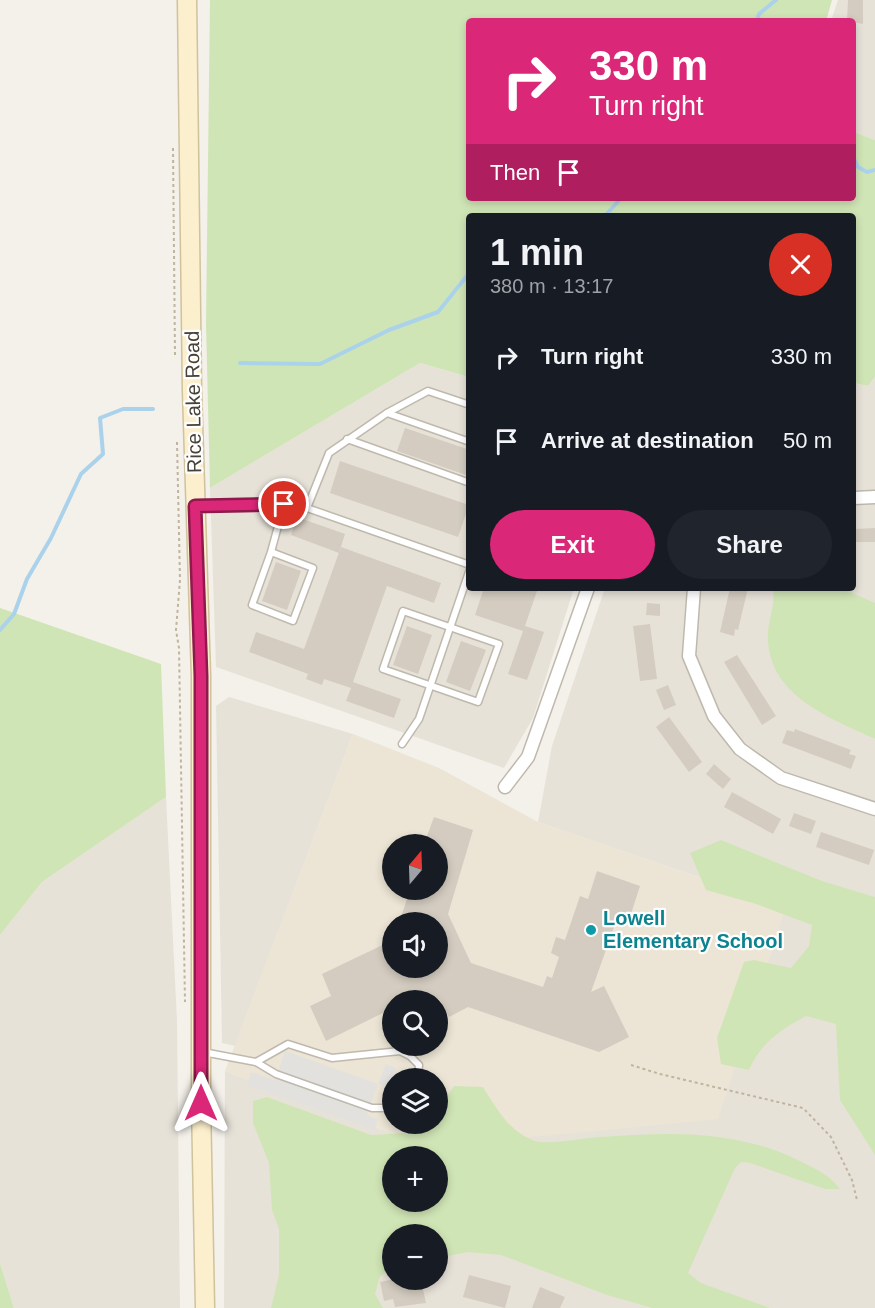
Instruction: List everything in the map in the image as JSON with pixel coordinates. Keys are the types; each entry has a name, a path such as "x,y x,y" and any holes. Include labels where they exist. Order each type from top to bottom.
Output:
{"main road":[{"name":"Rice Lake Road","path":"187,0 195,506 201,676 201,1052 205,1308"}],"street":[{"path":"856,498 875,497"},
{"path":"505,787 528,758 587,591"},
{"path":"694,591 689,656 714,716 740,749 781,778 875,809"}],"lane":[{"path":"307,508 329,453 347,439 387,413 428,391 466,404"},
{"path":"387,413 466,441"},
{"path":"347,439 466,482"},
{"path":"195,506 284,504 307,508 466,563"},
{"path":"272,552 313,568 293,621 252,605 272,552 284,504"},
{"path":"402,744 414,729 466,581"},
{"path":"403,611 450,627 499,644 478,702 383,669 403,611"},
{"path":"256,1062 288,1044 332,1058 400,1051 410,1056 419,1065 419,1068"},
{"path":"201,1052 256,1062 276,1074 372,1107 382,1107"}],"path":[{"path":"173,141 176,362"},
{"path":"177,442 180,580 176,602 176,630 179,648 185,1003"},
{"path":"631,1065 803,1108 831,1137 852,1180 857,1200"}],"shaded area":[{"path":"838,0 875,0 875,140 856,133 856,18 832,18"},
{"path":"420,363 466,376 466,591 573,591 533,718 504,768 216,667 210,488"},
{"path":"875,377 875,1308 224,1308 225,1071 382,1129 382,1134 394,1134 426,1146 382,1146 382,1212 448,1212 448,1146 430,1146 786,907 538,822 552,746 604,591 856,591 856,383 868,386"},
{"path":"229,697 353,734 235,1046 222,1043 216,706"},
{"path":"353,734 439,768 538,822 786,907 718,1119 426,1146 394,1134 448,1134 448,1068 382,1068 382,1129 225,1071"},
{"path":"166,797 177,1021 180,1308 14,1308 0,1263 0,935 42,882"},
{"path":"285,1051 378,1084 367,1115 378,1119 374,1130 247,1085 251,1072 275,1080"},
{"path":"386,1064 396,1068 384,1068"},
{"path":"382,1074 382,1085 378,1084"}],"green space":[{"path":"210,0 832,0 827,18 466,18 466,201 856,201 856,133 875,140 875,377 868,386 856,383 856,213 466,213 466,376 420,363 210,488 206,324"},
{"path":"773,591 848,591 875,603 875,739 807,704 780,678 772,661 768,642"},
{"path":"0,608 161,664 166,797 42,882 0,935"},
{"path":"721,840 822,881 875,897 875,1155 840,1100 836,1024 806,1016 766,1044 749,1070 721,1064 717,1038 744,962 754,960 791,968 809,946 812,925 756,904 706,890 690,853"},
{"path":"454,1086 483,1087 511,1126 535,1141 557,1142 651,1134 726,1138 751,1143 800,1161 827,1176 840,1189 825,1189 750,1163 741,1162 735,1168 688,1273 701,1283 770,1308 652,1308 607,1295 501,1255 468,1252 448,1256 448,1224 382,1224 382,1275 375,1294 383,1308 271,1308 279,1275 279,1229 272,1210 269,1163 253,1123 253,1101 267,1097 371,1135 448,1134 448,1095"},
{"path":"0,1263 14,1308 0,1308"}],"building":[{"path":"848,0 863,0 863,24 856,23 856,18 847,18"},
{"path":"405,428 466,449 466,475 397,451"},
{"path":"340,461 466,504 466,514 458,537 330,493"},
{"path":"297,517 345,534 339,553 291,535"},
{"path":"875,528 875,542 856,542 856,529"},
{"path":"341,547 441,583 434,603 387,586 353,682 401,699 394,718 346,701 351,688 324,679 322,685 306,679 308,674 249,652 256,632 304,649"},
{"path":"276,562 301,571 287,610 262,601"},
{"path":"483,591 537,591 525,626 544,632 527,680 508,674 523,631 475,615"},
{"path":"729,591 747,591 738,630 735,629 734,636 720,632"},
{"path":"647,603 660,604 660,616 646,615"},
{"path":"650,624 657,679 640,681 633,626"},
{"path":"407,626 432,635 418,674 393,665"},
{"path":"461,641 486,650 470,691 446,682"},
{"path":"737,655 776,716 762,725 724,662"},
{"path":"668,685 676,705 664,710 656,690"},
{"path":"669,717 702,762 689,772 656,727"},
{"path":"795,729 851,750 849,754 856,756 851,769 782,743 787,730 794,732"},
{"path":"714,764 731,779 723,789 706,774"},
{"path":"732,792 781,819 773,834 724,807"},
{"path":"794,813 816,821 811,834 789,826"},
{"name":"Lowell Elementary School","path":"434,817 473,830 448,914 448,912 403,912 407,900 448,900 448,834 428,834"},
{"path":"821,832 874,850 869,865 816,847"},
{"name":"Lowell Elementary School","path":"597,871 640,886 629,920 618,916 591,992 604,986 629,1037 599,1052 468,1007 449,1017 448,990 382,990 382,1013 326,1041 310,1006 331,996 322,974 382,945 382,978 448,978 448,914 471,963 543,987 547,976 552,978 559,957 551,953 556,937 565,940 580,896 588,899"},
{"path":"469,1275 511,1286 505,1308 463,1297"},
{"path":"380,1282 382,1282 382,1290 423,1290 426,1303 395,1307 393,1299 384,1301"},
{"path":"540,1287 565,1297 560,1308 532,1308"}],"waterway":[{"path":"758,18 759,14 776,0"},
{"path":"856,163 858,167 867,172 875,170"},
{"path":"608,213 618,201"},
{"path":"240,363 320,364 389,330 438,312 466,277"},
{"path":"0,630 14,614 27,579 51,538 81,474 103,454 100,418 123,409 153,409"}],"place":[{"name":"Lowell Elementary School","path":"591,930"}],"route":[{"path":"201,1103 201,676 195,506 284,504"}]}
